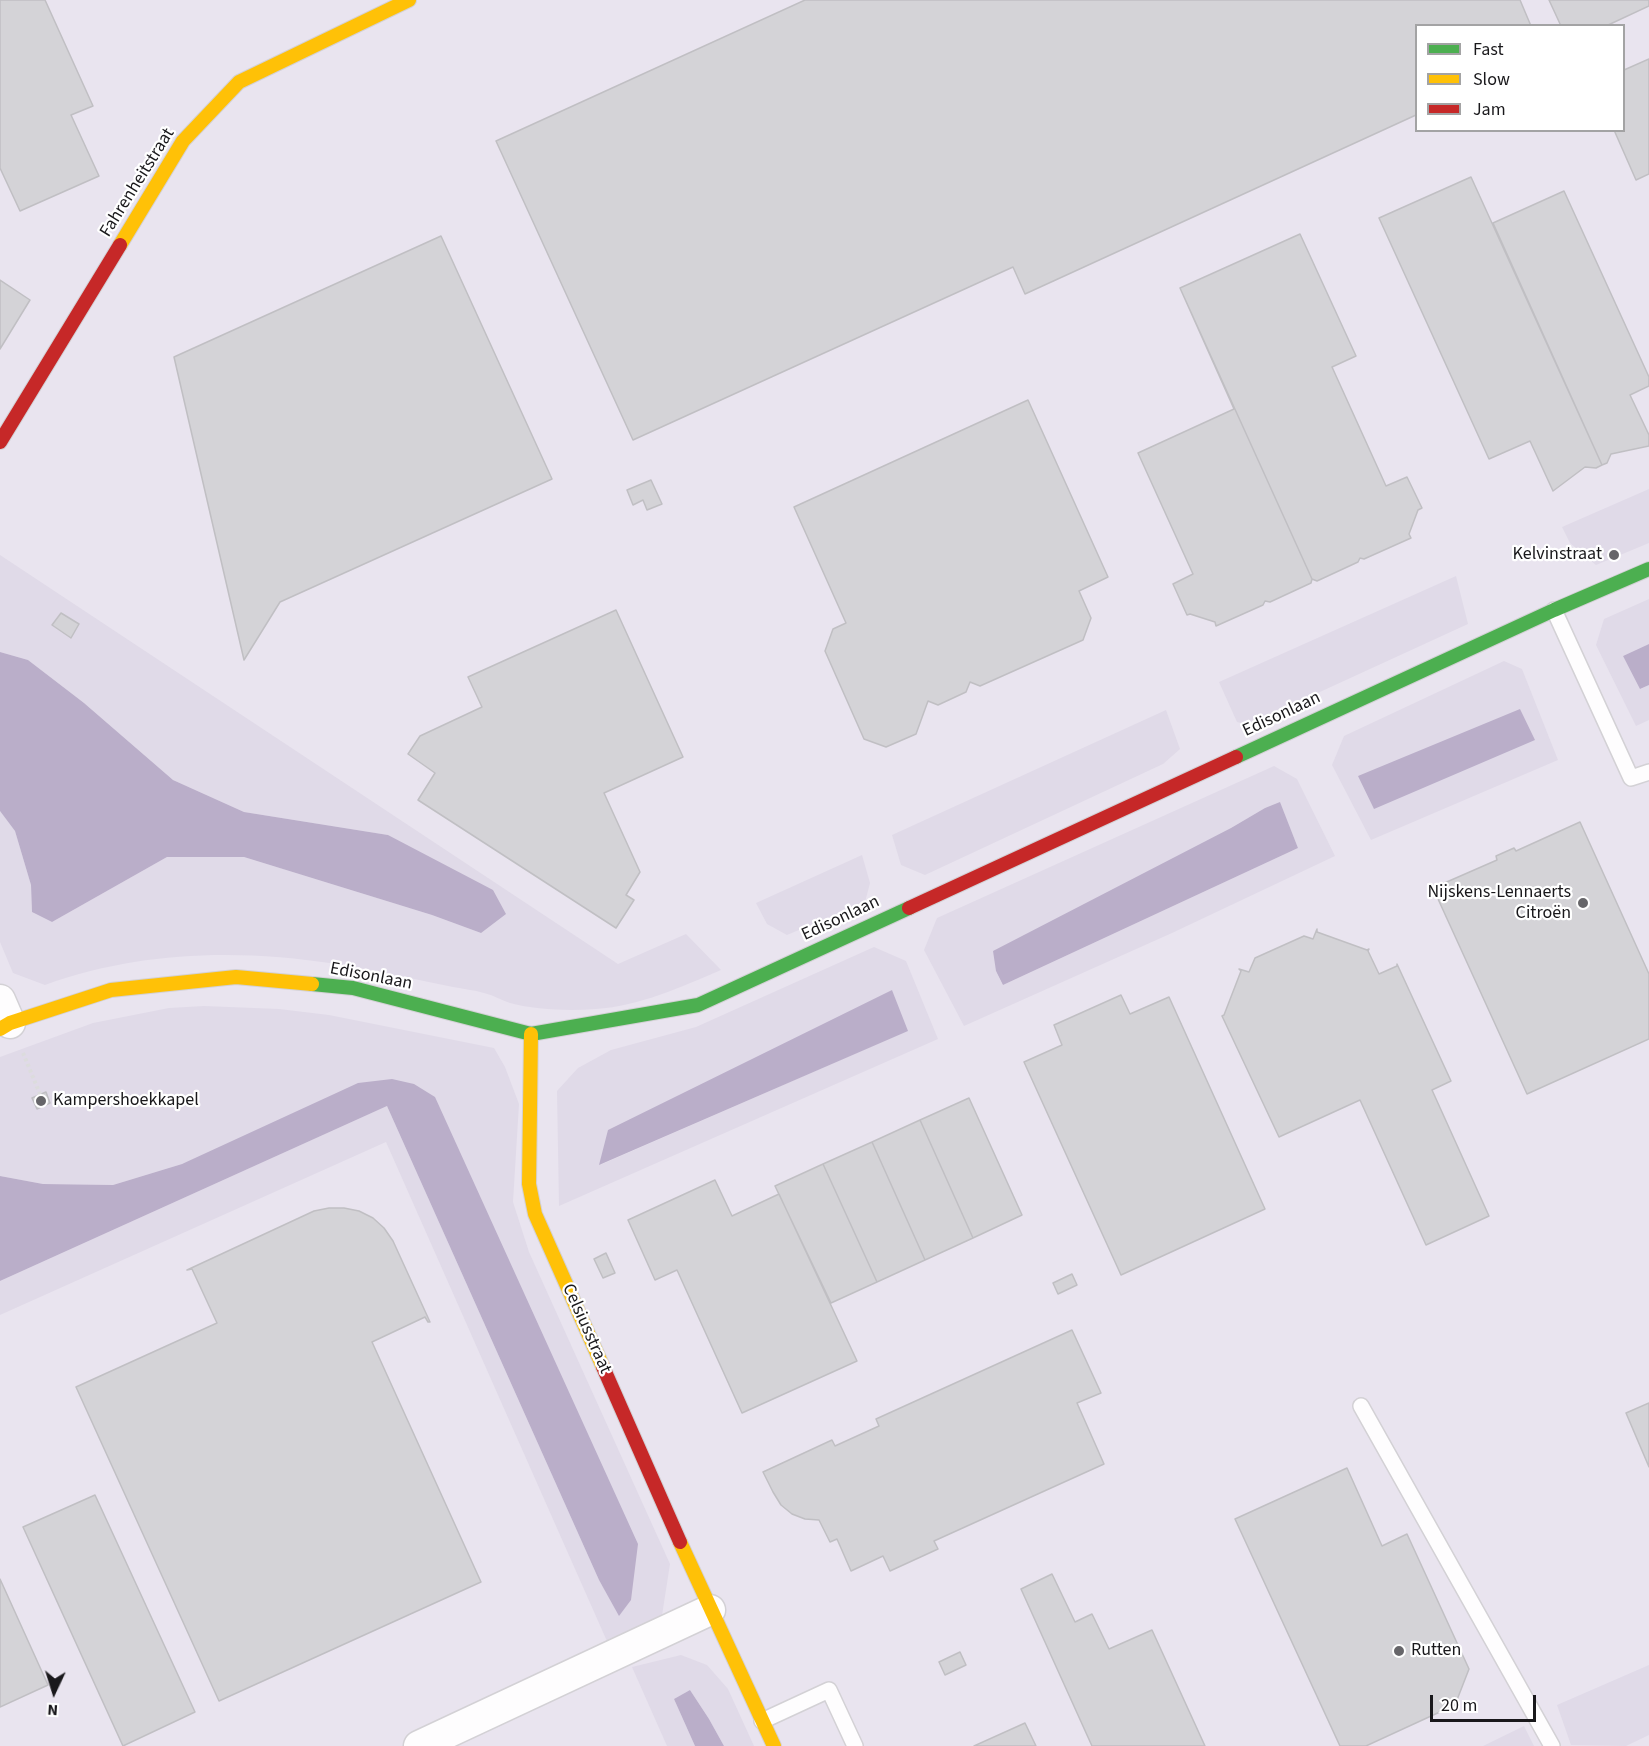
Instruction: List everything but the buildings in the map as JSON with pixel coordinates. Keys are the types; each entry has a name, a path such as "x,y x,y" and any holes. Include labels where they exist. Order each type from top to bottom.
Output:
{"street":[{"name":"Fahrenheitstraat","path":"0,442 183,141 239,82 409,0"},
{"name":"Edisonlaan","path":"4,1018 111,990 236,977 353,987 531,1034 698,1005 1554,610 1649,569"},
{"name":"Celsiusstraat","path":"531,1034 529,1184 535,1214 774,1746"},
{"path":"419,1746 711,1610"}],"lane":[{"path":"1554,610 1631,778 1649,772"},
{"path":"1361,1406 1552,1746"},
{"path":"762,1721 829,1690 855,1746"}],"path":[{"path":"4,1018 40,1094"}],"shaded area":[{"path":"0,0 1649,0 1649,1746 0,1746"},
{"path":"1649,489 1649,543 1596,565 1570,543 1562,527"},
{"path":"0,555 618,964 686,934 721,970 644,1000 612,1007 574,1010 541,1009 520,1005 480,992 351,966 262,956 225,955 153,959 117,965 45,985 13,973 0,942 0,811 15,831 31,885 32,912 52,922 167,857 244,857 432,915 481,933 388,835 244,812 173,780 84,703 28,660 0,652"},
{"path":"1456,576 1468,624 1248,725 1237,722 1219,682"},
{"path":"1649,599 1649,644 1623,656 1641,689 1649,685 1649,720 1636,726 1596,645 1604,619"},
{"path":"1649,644 1649,685 1640,689 1623,656"},
{"path":"0,652 28,660 84,703 173,780 244,812 388,835 493,890 506,914 481,933 432,915 244,857 167,857 52,922 32,912 31,885 15,831 0,811"},
{"path":"1504,661 1522,669 1558,760 1371,840 1332,765 1344,736"},
{"path":"1520,709 1535,740 1374,809 1358,776"},
{"path":"1166,710 1180,749 1163,764 925,875 901,865 892,835"},
{"path":"1274,766 1297,779 1335,856 1172,933 964,1026 924,950 937,918","holes":["1280,803 1298,848 1003,985 996,971 1265,808"]},
{"path":"1280,802 1298,848 1003,985 996,971 993,951"},
{"path":"862,855 870,883 865,902 787,935 767,924 756,903"},
{"path":"874,947 906,961 938,1039 559,1206 557,1091 578,1068 611,1050 696,1027","holes":["892,990 907,1031 600,1165"]},
{"path":"892,990 908,1031 599,1165 608,1130"},
{"path":"204,1006 279,1009 329,1015 494,1048 505,1067 519,1104 513,1202 529,1252 670,1564 661,1622 614,1657 386,1142 0,1315 0,1281 387,1106 599,1580 620,1616 414,1084 182,1164 113,1185 43,1184 0,1176 0,1057 93,1023 169,1008"},
{"path":"392,1079 414,1084 435,1097 638,1544 631,1600 619,1616 599,1580 387,1106 0,1281 0,1176 43,1184 113,1185 182,1164 358,1083"},
{"path":"681,1655 707,1665 728,1689 754,1746 724,1746 690,1690 674,1699 695,1746 667,1746 632,1667"},
{"path":"1649,1665 1649,1735 1626,1746 1571,1745 1557,1705"},
{"path":"690,1690 724,1746 695,1746 674,1699"},
{"path":"1524,1726 1534,1746 1483,1746"}],"traffic: fast":[{"path":"1236,757 1554,610 1649,569"},
{"path":"312,984 353,988 531,1034 698,1005 909,908"}],"traffic: slow":[{"path":"120,245 183,141 239,82 409,0"},
{"path":"0,1029 10,1023 111,990 236,977 312,984"},
{"path":"531,1034 529,1184 535,1214 603,1367"},
{"path":"680,1542 774,1746"}],"traffic: jam":[{"path":"0,442 120,245"},
{"path":"909,908 1236,757"},
{"path":"603,1367 680,1542"}],"place":[{"name":"Kelvinstraat","path":"1614,555"},
{"name":"Nijskens-Lennaerts Citroën","path":"1583,903"},
{"name":"Kampershoekkapel","path":"41,1101"},
{"name":"Rutten","path":"1399,1651"}]}
